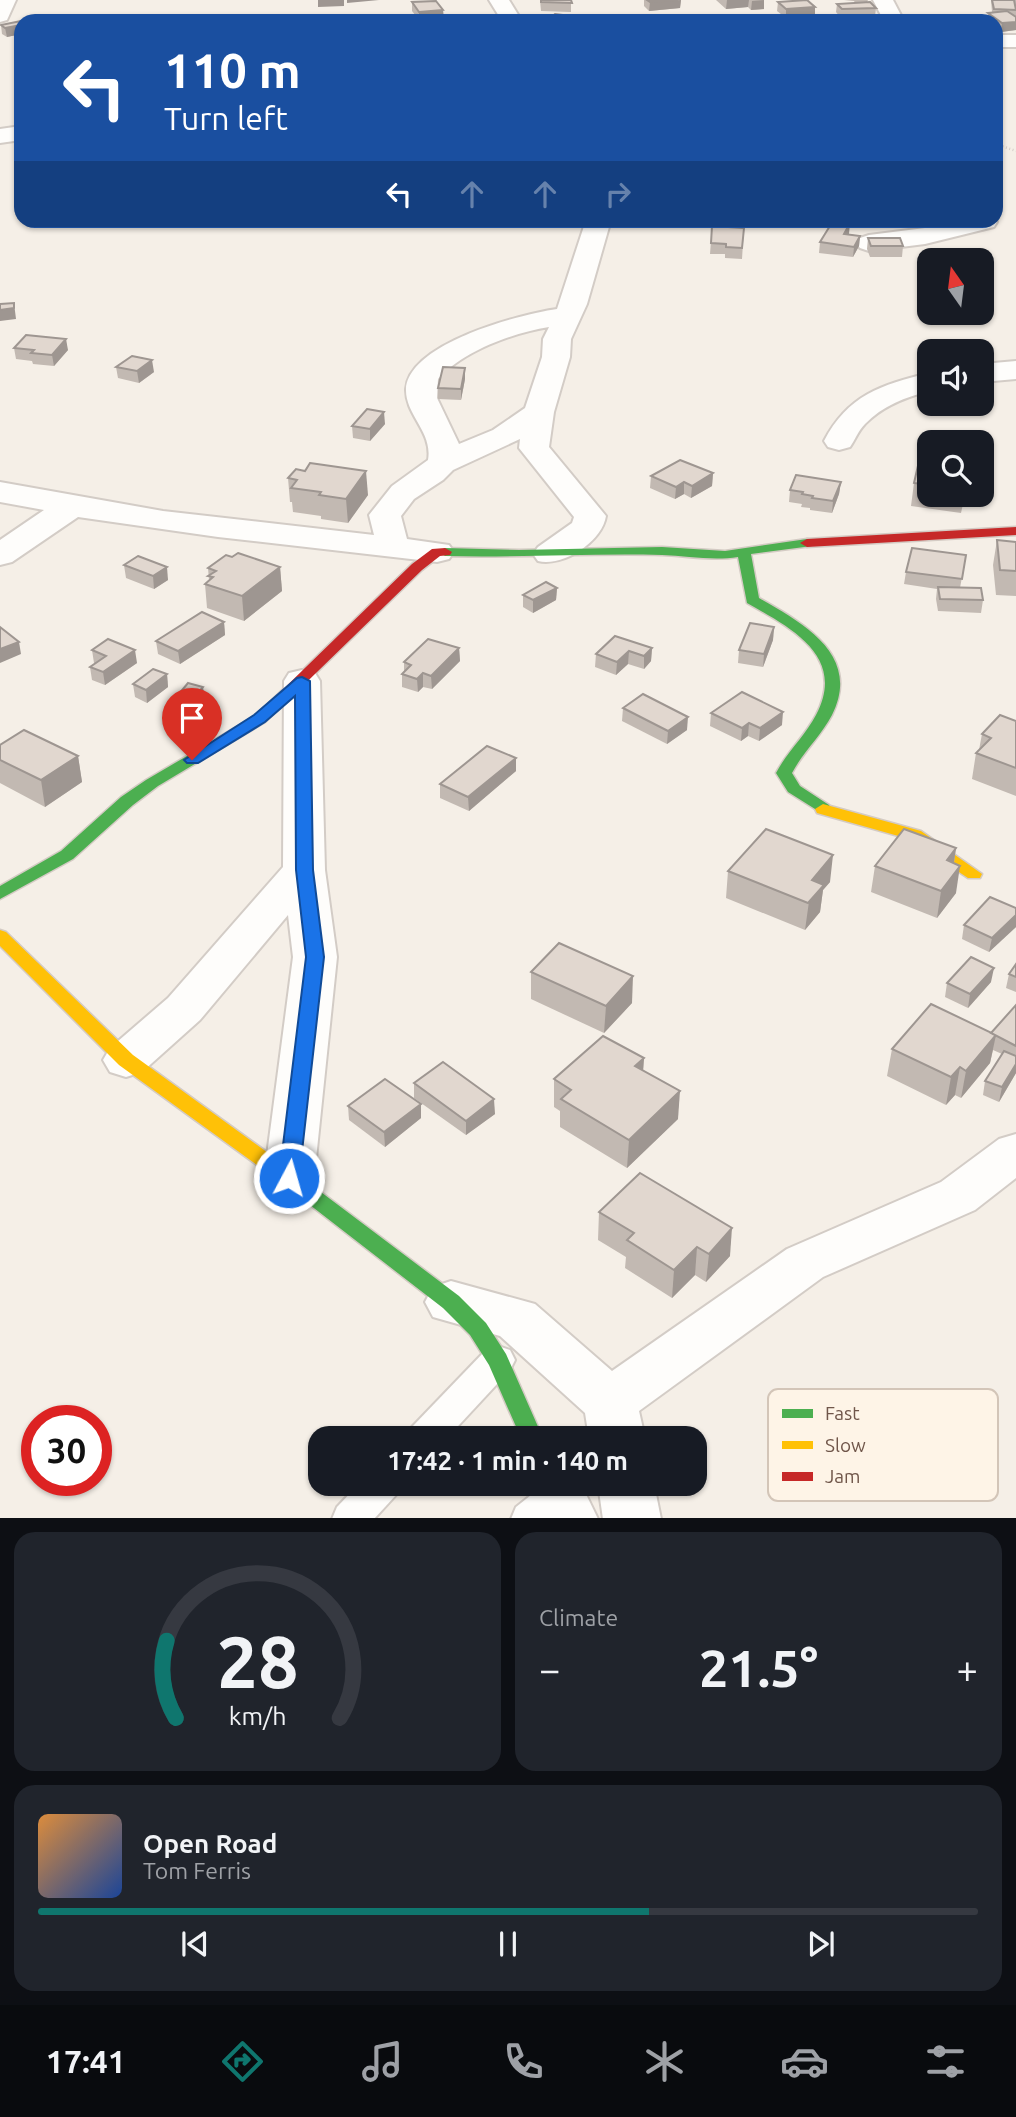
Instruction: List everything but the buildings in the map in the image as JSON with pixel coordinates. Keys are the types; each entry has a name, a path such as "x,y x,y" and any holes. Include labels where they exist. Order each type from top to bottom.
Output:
{"street":[{"path":"0,16 6,0"},
{"path":"1003,221 1010,220"},
{"path":"550,554 588,527 590,516 534,448 539,412 556,357 557,339 568,316 596,228"},
{"path":"869,243 938,234 962,228"},
{"path":"393,547 385,514 406,490 437,470 445,455 443,440 421,389 423,375 433,364 496,334 531,322 568,316"},
{"path":"994,372 1016,370"},
{"path":"839,441 844,428 876,399 917,386"},
{"path":"442,463 504,436 539,412"},
{"path":"0,492 70,507 268,535 437,552 744,553 780,545 1016,531"},
{"path":"0,555 70,507"},
{"path":"0,893 66,855 127,801 152,783 250,725 302,681 417,567 437,552"},
{"path":"744,553 752,600 811,636 824,652 834,673 836,691 824,715 786,766 784,773 790,787 805,801 822,810 915,835 974,874"},
{"path":"289,1178 315,957 304,870 302,681"},
{"path":"126,1060 184,1009 304,870"},
{"path":"0,936 126,1060 289,1178 451,1302 478,1329 498,1360 527,1426"},
{"path":"451,1302 516,1319 613,1420 805,1263 958,1196 1016,1152"},
{"path":"628,1496 632,1518"}],"lane":[{"path":"436,1426 498,1360"},
{"path":"350,1518 371,1496"}],"traffic: fast":[{"path":"445,552 519,554 662,551 725,555 807,543"},
{"path":"744,553 752,600 786,620 817,645 827,659 833,676 832,694 824,715 784,773 794,789 823,809"},
{"path":"0,893 67,855 127,801 152,783 260,719 276,704"},
{"path":"286,1176 451,1302 478,1329 498,1360 527,1426"}],"traffic: slow":[{"path":"823,809 915,835 974,874"},
{"path":"0,936 126,1060 286,1176"}],"traffic: jam":[{"path":"807,543 1016,531"},
{"path":"276,704 417,567 437,552 445,552"}],"route":[{"path":"192,760 260,719 302,681 304,870 315,957 289,1178"}]}
